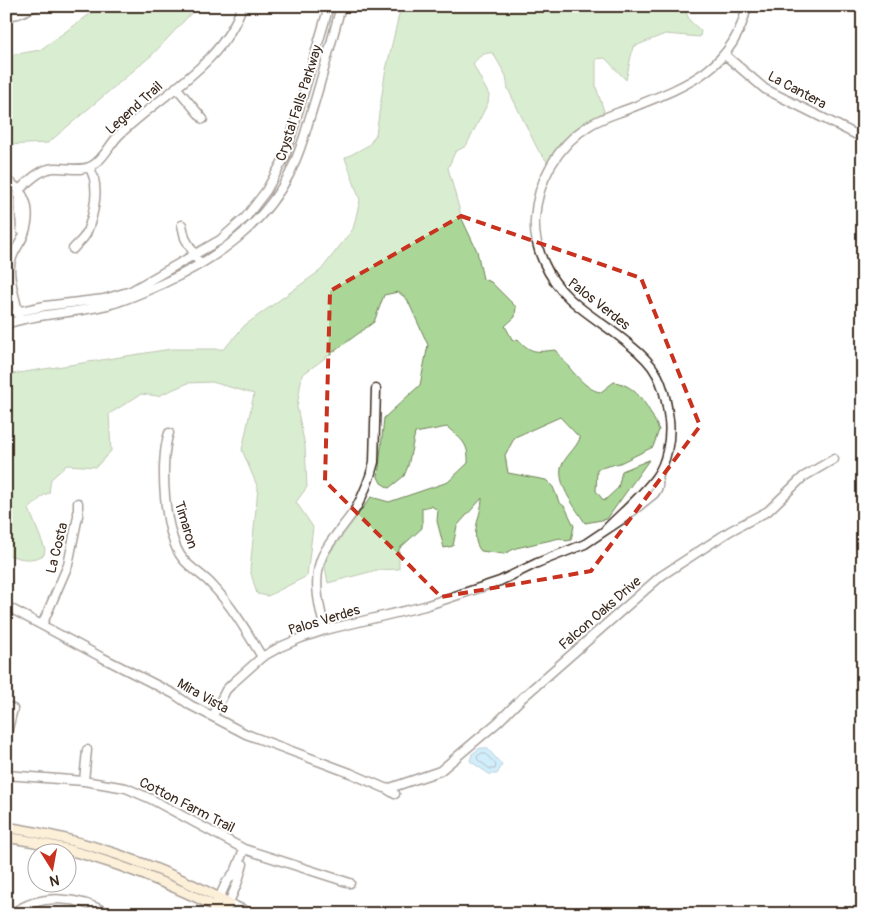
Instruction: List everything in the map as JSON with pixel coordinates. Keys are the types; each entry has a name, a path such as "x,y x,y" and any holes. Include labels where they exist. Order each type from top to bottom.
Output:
{"main road":[{"path":"6,827 50,835 123,856 178,878 215,906"},
{"path":"6,837 65,849 117,864 227,910"}],"street":[{"path":"6,16 18,14 36,6"},
{"name":"Legend Trail","path":"89,167 105,155 120,134 210,58 227,39 242,6"},
{"name":"Crystal Falls Parkway","path":"7,319 18,311 104,299 131,291 220,240 246,217 266,191 285,157 329,6"},
{"name":"Crystal Falls Parkway","path":"7,319 20,320 116,303 201,265 242,236 276,196 290,174 301,148 341,6"},
{"name":"Palos Verdes","path":"213,716 226,690 262,657 290,642 325,630 425,606 500,581 576,549 606,529 657,476 667,451 671,431 659,379 651,365 639,352 571,302 556,286 538,247 535,223 537,199 549,169 579,132 602,119 682,86 706,72 725,55 740,28 747,6"},
{"name":"La Cantera","path":"725,55 765,89 863,138"},
{"path":"176,87 203,119"},
{"path":"19,190 35,176 48,169 89,167 94,174 94,205 86,234 73,249"},
{"path":"6,180 19,190 22,239 16,248 10,265 10,272 20,320"},
{"path":"182,225 185,238 201,265"},
{"path":"6,254 16,248"},
{"path":"325,630 316,587 319,565 323,555 356,508 371,473 374,462 376,389"},
{"name":"Timaron","path":"168,433 164,445 164,496 177,549 183,559 208,581 241,621 262,657"},
{"name":"Falcon Oaks Drive","path":"387,789 440,771 498,722 522,698 661,576 730,531 768,511 802,477 834,459"},
{"name":"La Costa","path":"42,625 68,565 78,516 78,502"},
{"name":"Mira Vista","path":"6,606 246,734 350,773 395,794"},
{"path":"6,737 10,707"},
{"path":"84,781 87,750"},
{"name":"Cotton Farm Trail","path":"6,775 115,785 138,793 247,850 350,883"},
{"path":"215,906 226,883 247,850"},
{"path":"247,850 240,870 238,884 227,910 252,914"},
{"path":"6,909 11,914 26,905 52,899 75,900 109,914"}],"highlighted area":[{"path":"461,216 641,278 700,426 591,571 441,597 325,481 330,291"}],"green space":[{"path":"101,6 198,6 152,55 48,143 6,145 6,56 40,50"},
{"path":"401,6 683,6 690,21 701,31 700,37 665,34 633,47 626,80 605,58 596,59 596,87 604,111 556,149 549,164 538,150 508,89 506,76 493,53 487,53 473,64 489,95 488,103 466,146 455,152 448,168 462,219 477,251 483,279 491,282 516,307 515,317 505,326 513,341 518,339 535,351 555,350 588,387 595,390 601,392 614,382 630,388 652,414 659,430 653,447 620,463 597,469 596,491 604,501 618,488 622,471 649,460 607,519 585,523 565,490 562,482 561,468 580,438 560,417 515,437 505,455 508,473 546,480 553,487 559,502 565,507 574,526 571,540 566,541 560,538 516,548 504,554 481,551 477,545 476,532 482,498 457,526 453,546 444,548 437,521 438,510 431,506 422,508 422,528 399,549 399,569 377,570 328,583 325,567 326,558 371,497 389,502 448,482 468,463 467,451 463,442 447,427 415,433 404,476 389,488 381,483 378,477 384,418 420,385 428,345 407,299 398,292 384,295 374,322 302,375 297,407 305,446 307,487 296,502 313,527 307,576 268,596 257,594 250,570 258,488 242,450 254,394 212,382 188,383 158,396 141,394 109,414 111,451 96,467 67,465 51,479 49,493 44,495 29,509 45,549 44,555 25,559 6,554 6,375 171,349 224,349 245,325 321,270 353,229 360,200 345,158 369,145 376,134 385,74"}],"water":[{"path":"480,748 487,748 502,765 497,774 489,774 470,761 472,754"}]}
